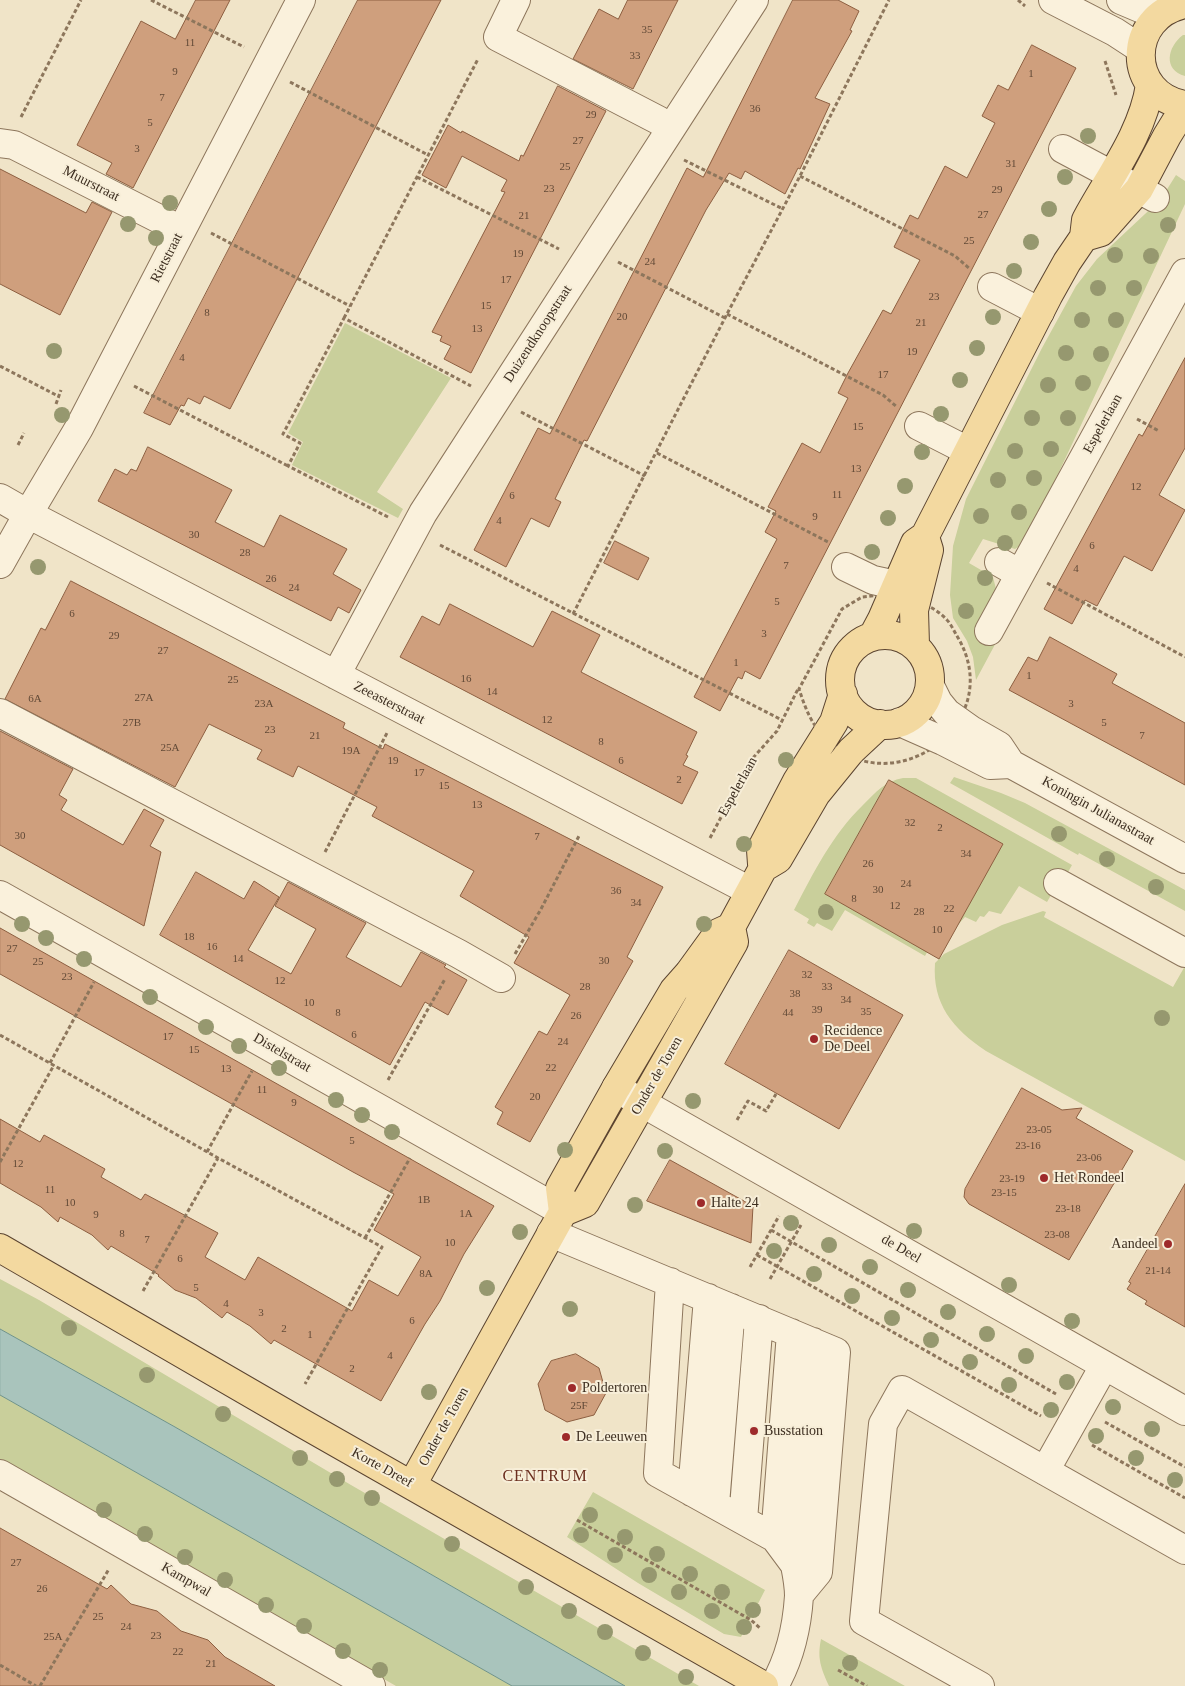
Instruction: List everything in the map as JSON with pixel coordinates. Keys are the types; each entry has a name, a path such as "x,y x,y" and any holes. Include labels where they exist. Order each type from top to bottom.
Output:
{"main road":[{"path":"1173,8 1147,29 1141,49 1142,68 1150,85 1168,100 1185,105"},
{"path":"873,636 915,543 925,536 1040,312 1067,262 1084,237 1086,220 1140,120 1148,101 1150,85"},
{"path":"1084,237 1101,232 1147,194 1168,136 1185,110"},
{"path":"915,645 914,610 929,550 925,536"},
{"path":"756,880 778,859 816,794 851,751 890,723 911,717 920,709 927,698 930,686 928,664 923,654 906,639 884,634 862,641 852,649 845,659 841,676 843,694 848,705 857,715 868,721 890,723"},
{"path":"756,880 761,850 797,781 834,722 843,694"},
{"name":"Onder de Toren","path":"412,1485 557,1223 560,1188 616,1088 674,990 718,933 731,927 756,880"},
{"name":"Onder de Toren","path":"557,1223 585,1203 734,942 731,927"},
{"name":"Korte Dreef","path":"0,1248 764,1686"}],"street":[{"name":"Rietstraat","path":"0,564 79,428 301,0"},
{"path":"516,0 498,36 671,128"},
{"name":"Duizendknoopstraat","path":"336,675 423,513 754,0"},
{"path":"1053,0 1114,32 1141,49"},
{"path":"1121,0 1147,11 1173,8"},
{"name":"Muurstraat","path":"0,143 14,145 181,230"},
{"path":"1063,149 1147,194"},
{"name":"Espelerlaan","path":"989,631 1185,273"},
{"path":"992,287 1040,312"},
{"path":"919,426 968,451"},
{"name":"Zeeasterstraat","path":"0,498 697,863 756,880"},
{"path":"846,567 873,580 896,585"},
{"name":"Koningin Julianastraat","path":"930,686 942,708 971,730 998,746 1011,764 1185,859"},
{"path":"0,713 312,876 501,978"},
{"name":"Koningin Julianastraat","path":"890,723 943,741 990,765 1011,764"},
{"path":"1058,883 1185,952"},
{"name":"Distelstraat","path":"0,895 557,1223 670,1282 836,1352 818,1572 799,1595"},
{"name":"de Deel","path":"616,1088 1185,1411"},
{"path":"670,1282 658,1473 775,1538 796,1565"},
{"path":"704,1498 719,1303"},
{"path":"743,1520 759,1319"},
{"path":"775,1538 802,1338"},
{"path":"774,1686 783,1670 790,1646 799,1595 796,1565 802,1338"},
{"path":"1045,1471 1104,1366"},
{"path":"980,1686 864,1620 883,1424 902,1390 1185,1550"},
{"name":"Kampwal","path":"0,1474 371,1686"}],"path":[{"path":"20,119 81,0"},
{"path":"151,0 236,43"},
{"path":"573,614 889,0"},
{"path":"288,466 300,443 283,434 481,53"},
{"path":"1104,59 1117,100"},
{"path":"289,81 428,155"},
{"path":"684,160 783,209"},
{"path":"800,176 955,256"},
{"path":"417,177 559,249"},
{"path":"210,233 350,306"},
{"path":"618,262 883,395"},
{"path":"344,318 474,387"},
{"path":"0,366 58,396"},
{"path":"132,384 396,522"},
{"path":"56,404 62,390"},
{"path":"521,411 645,476"},
{"path":"1133,417 1159,431"},
{"path":"18,445 24,433"},
{"path":"657,453 812,534"},
{"path":"436,543 782,720"},
{"path":"1021,573 1185,657"},
{"name":"Espelerlaan","path":"697,863 752,758 773,736 840,612 845,606 862,597"},
{"path":"927,606 946,619 959,639 968,661 972,683"},
{"path":"799,689 811,718 818,728"},
{"path":"312,876 389,730"},
{"path":"860,760 895,763 910,760 932,750"},
{"path":"501,978 541,910 576,843"},
{"path":"384,1088 459,954"},
{"path":"0,1162 95,981"},
{"path":"0,1035 207,1152 382,1247 305,1384"},
{"path":"207,1152 252,1070"},
{"path":"737,1120 748,1102 766,1111 776,1094"},
{"path":"144,1291 218,1158"},
{"path":"365,1238 410,1158"},
{"path":"750,1267 779,1216"},
{"path":"770,1279 805,1219"},
{"path":"771,1230 1059,1395"},
{"path":"757,1254 1046,1419"},
{"path":"1098,1418 1185,1467"},
{"path":"1085,1441 1185,1498"},
{"path":"577,1520 751,1620 761,1629"},
{"path":"40,1686 107,1573"},
{"path":"0,1665 36,1686"},
{"path":"838,1670 867,1686"}],"green space":[{"path":"1185,35 1185,76 1173,69 1170,64 1173,46"},
{"path":"1176,175 1185,181 1185,204 1026,542 1015,549 983,539 969,563 993,577 997,593 999,637 976,680 973,657 967,641 953,618 950,595 953,546 966,499 1042,348 1076,286 1097,259 1161,199"},
{"path":"345,323 451,378 377,492 403,509 398,518 292,465 303,442 288,433"},
{"path":"954,777 1025,803 1185,890 1185,911 1079,853 1078,855 950,783"},
{"path":"903,778 916,778 1072,865 1067,874 1064,873 1047,902 1019,886 1001,914 989,911 984,917 980,916 976,922 965,917 957,926 940,928 925,956 845,910 832,931 817,923 814,927 807,923 809,919 794,910 816,868 833,841 852,817 877,792 886,784"},
{"path":"1043,911 1046,912 1044,917 1173,987 1185,966 1185,1161 986,1051 964,1034 947,1014 937,991 935,963 944,954 1002,925"},
{"path":"0,1279 699,1686 625,1686 175,1427 0,1329"},
{"path":"0,1395 512,1686 396,1686 0,1459"},
{"path":"593,1492 765,1590 741,1637 724,1634 638,1583 567,1537"},
{"path":"821,1639 905,1686 829,1686 820,1663"}],"water":[{"path":"0,1329 175,1427 625,1686 512,1686 0,1395"}],"building":[{"path":"196,0 230,0 133,188 106,174 112,163 77,145 141,21 175,39"},
{"path":"358,0 441,0 230,409 204,396 200,404 188,398 184,406 181,405 170,425 144,413"},
{"path":"628,0 678,0 633,89 573,59 599,9 618,19"},
{"path":"793,0 838,0 859,11 850,30 852,31 815,98 830,104 800,169 798,168 785,194 745,171 741,179 729,173 706,210 587,441 584,440 555,499 561,502 549,527 531,518 506,567 474,550 538,428 550,434 687,168 703,177"},
{"path":"1032,45 1076,68 760,679 745,671 742,679 738,677 720,711 694,697 777,539 765,532 776,511 768,507 802,443 820,453 848,398 838,393 848,373 883,310 891,314 920,260 894,247 910,215 918,219 945,166 967,178 995,123 982,116 998,85 1008,90"},
{"path":"558,86 606,111 471,373 444,359 451,346 440,341 442,336 432,332 505,192 501,191 507,180 462,156 446,188 422,175 448,125 519,161"},
{"path":"0,169 86,213 92,202 112,212 60,315 0,284"},
{"path":"1185,358 1185,448 1159,495 1185,510 1152,571 1124,556 1097,606 1085,600 1072,624 1044,609 1139,434 1142,436"},
{"path":"148,447 232,490 215,522 264,547 280,515 347,549 333,574 361,590 349,613 338,607 331,621 98,501 115,469 127,475 131,469 136,471"},
{"path":"615,541 649,558 638,580 604,563"},
{"path":"71,581 345,723 343,728 383,749 385,744 663,887 627,957 633,961 530,1142 497,1124 503,1112 495,1107 539,1031 547,1035 570,995 514,963 529,937 460,896 474,871 372,816 377,807 298,766 293,777 257,759 262,750 209,724 175,787 5,699 41,628 45,630"},
{"path":"450,604 533,647 552,611 600,635 581,672 697,732 683,765 698,772 682,804 400,657 422,616 439,625"},
{"path":"1050,637 1117,674 1112,683 1185,723 1185,785 1009,690 1028,657 1037,661"},
{"path":"0,731 73,769 59,795 67,800 61,810 123,845 144,809 164,820 150,846 161,852 144,926 0,845"},
{"path":"889,780 1003,844 939,959 825,894"},
{"path":"196,872 244,899 254,881 279,897 248,950 291,974 316,929 275,906 288,882 366,923 346,957 401,987 421,952 446,965 444,967 467,980 448,1015 425,1002 390,1065 160,935"},
{"path":"0,928 494,1206 464,1254 440,1301 381,1401 274,1340 271,1344 250,1326 227,1312 222,1318 196,1298 175,1290 159,1275 111,1246 108,1250 92,1235 60,1217 58,1222 41,1207 0,1183 0,1119 40,1142 44,1135 105,1169 101,1177 141,1200 145,1194 218,1233 205,1257 245,1280 258,1257 352,1311 369,1280 398,1296 421,1257 374,1230 394,1194 0,974"},
{"name":"Recidence De Deel","path":"789,950 903,1015 839,1129 725,1064"},
{"name":"Het Rondeel","path":"1022,1088 1062,1110 1082,1108 1076,1118 1133,1151 1069,1260 969,1204 964,1197 965,1189"},
{"name":"Halte 24","path":"670,1160 753,1206 751,1243 647,1201"},
{"name":"Aandeel","path":"1185,1184 1185,1327 1145,1304 1147,1301 1127,1289 1131,1283 1129,1282"},
{"name":"Poldertoren","path":"576,1354 599,1368 606,1393 594,1415 567,1422 545,1410 538,1384 551,1361"},
{"path":"0,1528 107,1589 111,1585 131,1604 157,1611 181,1631 208,1640 225,1657 275,1686 0,1686"}],"place":[{"name":"Recidence De Deel","path":"814,1039"},
{"name":"Het Rondeel","path":"1044,1178"},
{"name":"Halte 24","path":"701,1203"},
{"name":"Aandeel","path":"1168,1244"},
{"name":"Poldertoren","path":"572,1388"},
{"name":"Busstation","path":"754,1431"},
{"name":"De Leeuwen","path":"566,1437"}],"district":[{"name":"CENTRUM","path":"545,1477"}]}
